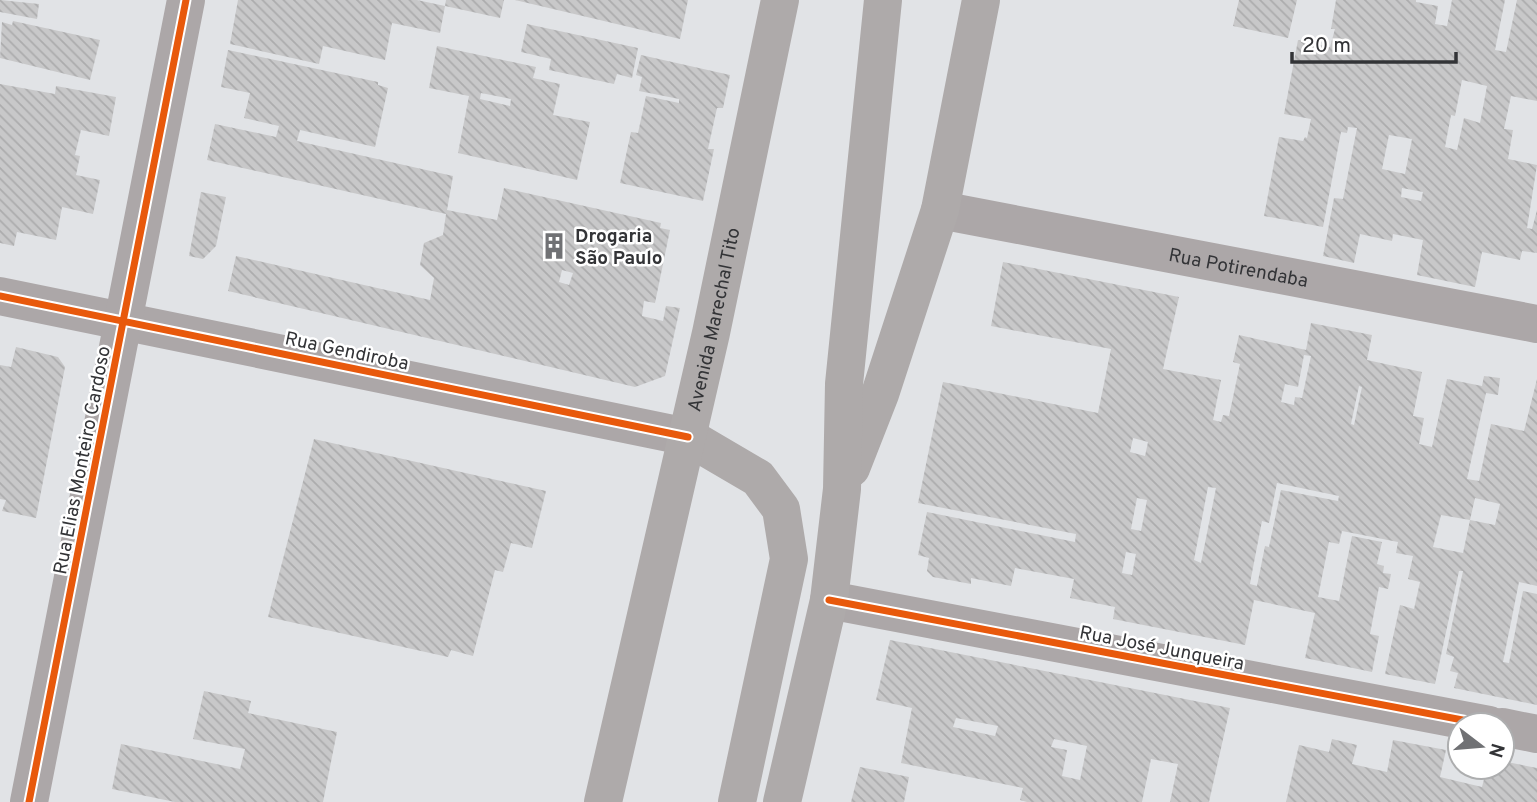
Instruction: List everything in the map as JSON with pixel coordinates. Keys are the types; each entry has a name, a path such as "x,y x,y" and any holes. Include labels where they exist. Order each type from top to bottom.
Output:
{"main road":[{"name":"Avenida Marechal Tito","path":"603,802 688,437 780,0"},
{"path":"782,802 829,600 842,489 844,384 883,0"},
{"path":"842,489 880,394 940,210 981,0"},
{"path":"688,437 758,478 781,509 789,559 737,802"}],"street":[{"name":"Rua Elias Monteiro Cardoso","path":"29,802 187,0"},
{"name":"Rua Potirendaba","path":"940,210 1537,324"},
{"name":"Rua Gendiroba","path":"0,296 688,437"},
{"name":"Rua José Junqueira","path":"829,600 1446,717"},
{"path":"1516,730 1537,734"}],"building":[{"path":"0,0 39,4 37,19 0,12"},
{"path":"238,0 417,0 445,6 440,33 392,23 385,60 323,46 319,64 230,44"},
{"path":"446,0 504,0 500,18 445,6"},
{"path":"515,0 688,0 680,39"},
{"path":"1239,0 1297,0 1288,38 1233,26"},
{"path":"1336,0 1416,0 1438,6 1435,24 1447,26 1452,0 1505,0 1495,50 1506,52 1517,0 1537,0 1537,101 1511,96 1504,129 1513,130 1508,159 1537,165 1527,228 1532,229 1537,210 1537,253 1522,251 1520,260 1482,252 1475,287 1417,275 1423,240 1393,234 1392,241 1360,234 1354,263 1323,256 1334,198 1343,199 1357,128 1348,127 1347,133 1341,132 1323,227 1264,216 1279,137 1303,141 1307,138 1311,119 1284,114 1298,40 1330,47 1335,29 1331,29","holes":["1462,80 1487,86 1480,123 1464,118 1457,150 1445,147","1389,135 1412,139 1405,174 1382,169","1402,188 1423,192 1421,201 1401,197"]},
{"path":"13,21 100,40 90,80 0,58 2,22 12,25"},
{"path":"527,24 638,48 632,78 617,74 614,84 549,70 551,59 521,52"},
{"path":"437,46 536,67 533,78 560,84 553,115 590,122 577,180 458,153 469,96 429,88","holes":["481,93 511,99 510,106 480,99"]},
{"path":"228,50 378,82 378,85 388,88 375,147 300,130 297,141 453,176 447,210 497,220 504,188 661,223 660,228 670,230 655,303 644,301 642,316 663,321 666,306 680,308 665,376 635,387 228,291 236,256 430,300 434,278 420,265 424,243 443,235 446,214 207,160 215,124 276,137 279,126 244,118 250,93 221,87","holes":["562,270 573,273 569,285 559,282"]},
{"path":"641,55 730,75 723,108 717,108 708,149 714,149 703,201 620,183 631,132 638,133 646,96 679,103 679,99 639,91 642,77 636,75"},
{"path":"0,84 55,94 56,86 116,97 109,136 81,130 75,155 80,156 76,175 100,180 93,214 62,207 56,240 17,232 14,246 0,243"},
{"path":"201,192 226,197 216,246 203,259 189,256"},
{"path":"1003,262 1179,297 1163,369 1221,380 1213,420 1221,422 1223,415 1229,416 1240,364 1233,362 1239,335 1306,350 1311,323 1372,335 1367,360 1422,372 1413,416 1424,418 1419,444 1432,447 1447,379 1482,386 1484,376 1500,378 1498,395 1486,393 1467,479 1479,481 1491,424 1524,431 1537,379 1537,586 1519,582 1503,662 1509,663 1523,591 1537,594 1537,705 1454,688 1458,673 1450,671 1454,657 1446,654 1463,571 1459,571 1435,684 1385,674 1400,605 1414,609 1420,582 1408,579 1413,556 1396,553 1398,542 1342,531 1339,544 1329,542 1318,597 1339,601 1352,536 1382,542 1377,564 1384,566 1383,573 1391,574 1388,589 1379,587 1370,634 1379,636 1372,672 1305,658 1315,613 1254,600 1245,645 1113,619 1115,607 1070,598 1074,579 1015,568 1011,586 971,578 971,584 933,577 927,571 929,558 918,555 927,512 1075,542 1076,534 918,503 943,382 1098,413 1111,349 991,326","holes":["1304,355 1311,356 1302,398 1295,397 1294,405 1281,402 1285,384 1298,387","1359,386 1362,387 1354,425 1351,424","1133,438 1148,442 1145,456 1130,452","1277,483 1339,496 1338,501 1281,490 1269,547 1265,546 1257,586 1250,584 1262,521 1269,523","1208,487 1216,488 1201,563 1194,560","1137,498 1147,500 1141,531 1131,529","1475,498 1500,504 1495,525 1470,520","1441,515 1470,520 1463,553 1433,547","1126,552 1136,554 1132,575 1122,573"]},
{"path":"16,347 58,357 65,367 36,518 2,511 6,500 0,499 0,365 11,367"},
{"path":"314,439 546,491 532,548 511,543 503,572 495,570 473,656 451,650 448,657 268,617"},
{"path":"890,640 1230,708 1209,802 1170,802 1178,764 1151,759 1142,802 1027,802 1020,800 1023,788 901,763 912,708 876,700","holes":["956,718 998,726 995,736 953,727","1054,739 1087,746 1080,780 1062,776 1067,750 1051,747"]},
{"path":"204,691 251,701 248,713 337,732 323,802 175,802 112,789 121,744 240,769 245,749 193,739"},
{"path":"1332,739 1357,745 1352,764 1387,772 1393,740 1446,750 1440,777 1446,778 1446,781 1482,787 1484,781 1516,781 1516,764 1537,768 1537,802 1286,802 1299,745 1329,752"},
{"path":"860,767 909,777 904,802 851,802"}],"cycle path":[{"path":"29,802 186,0"},
{"path":"0,296 688,437"},
{"path":"829,600 1446,717"}],"place":[{"name":"Drogaria São Paulo","path":"554,246"}]}
